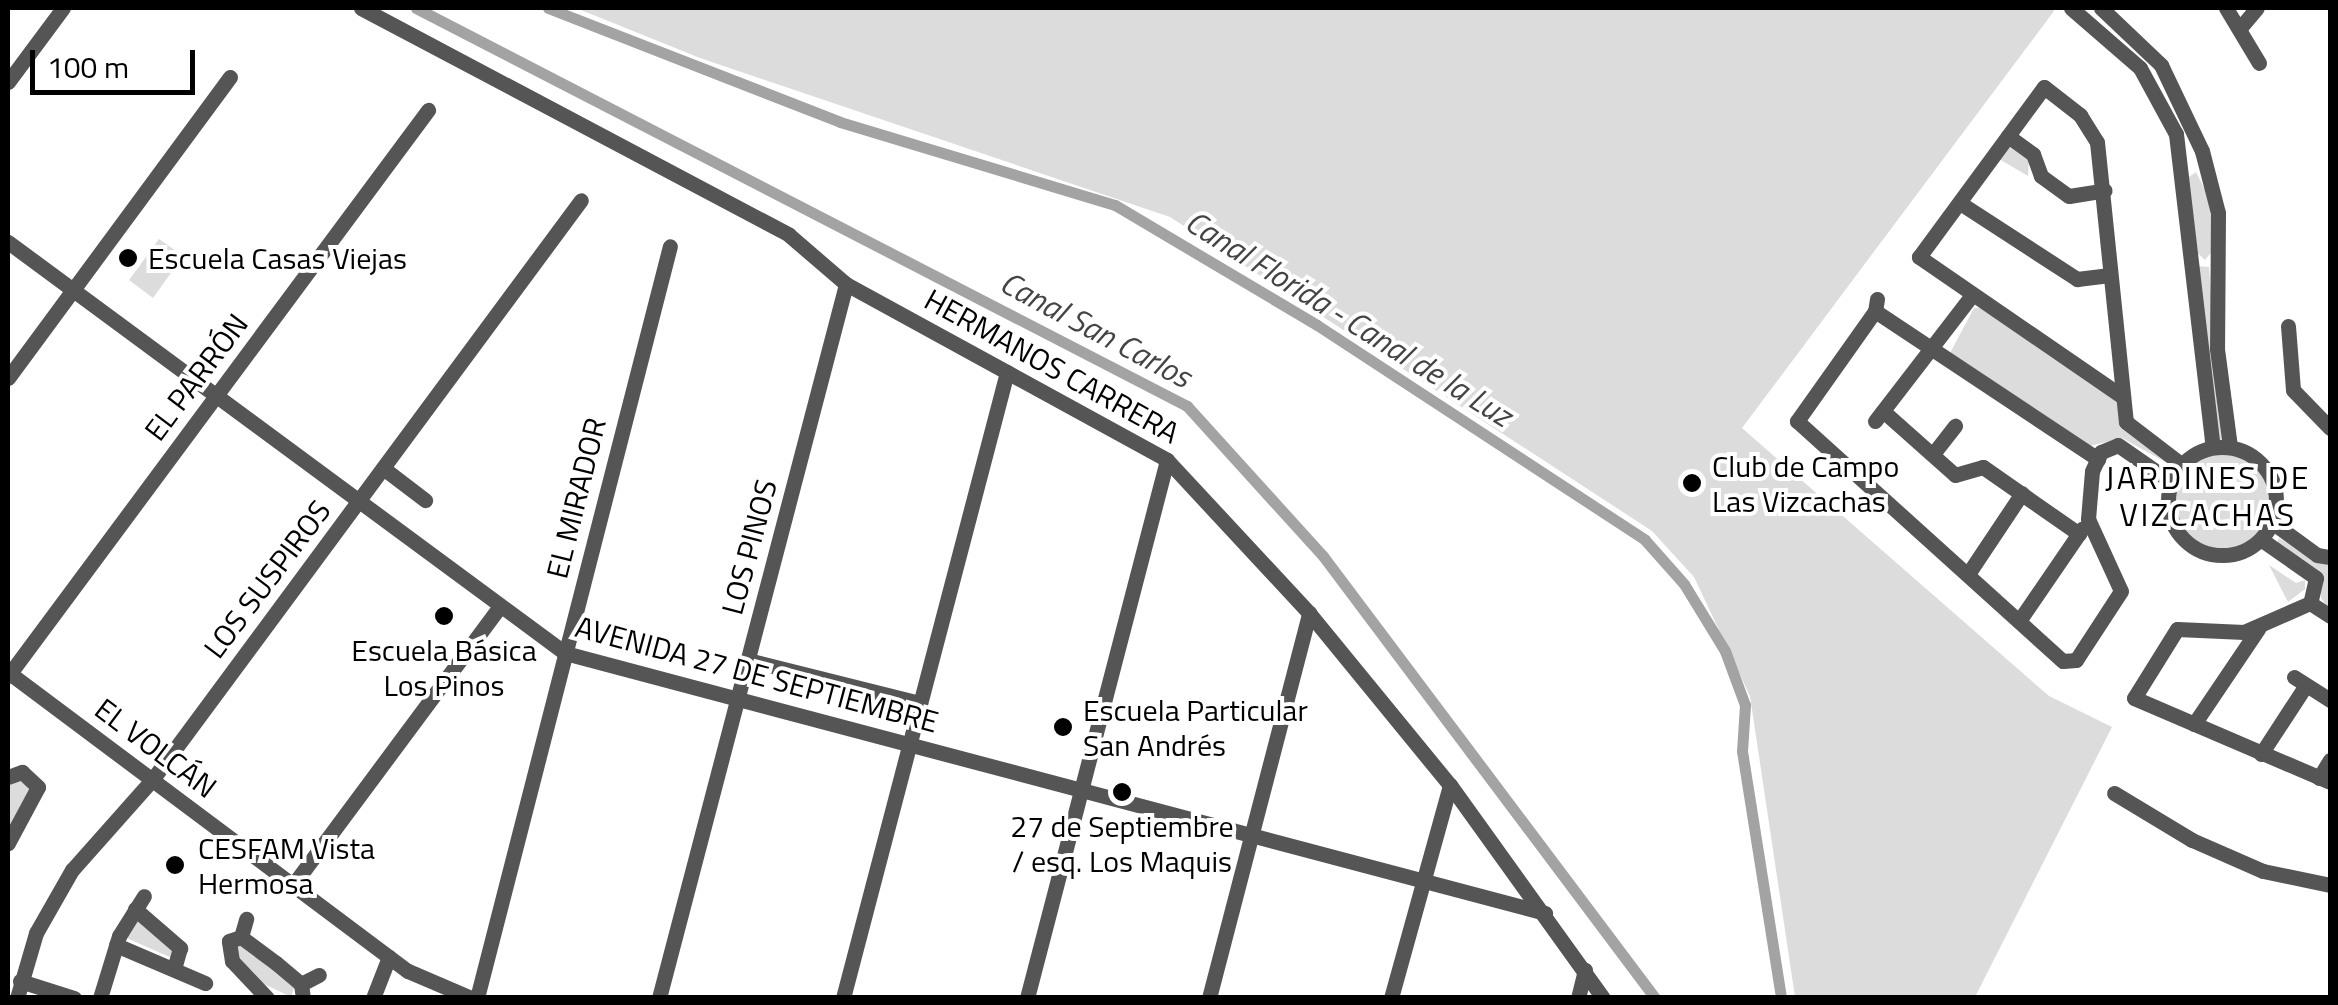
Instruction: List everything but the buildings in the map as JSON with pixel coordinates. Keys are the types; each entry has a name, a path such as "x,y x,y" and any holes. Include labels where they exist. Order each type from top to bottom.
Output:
{"street":[{"path":"8,82 63,8"},
{"name":"HERMANOS CARRERA","path":"361,8 790,235 846,284 1167,460 1309,613 1450,785 1603,998"},
{"path":"2101,8 2136,36 2172,82 2206,169 2218,214 2217,349 2230,447"},
{"path":"2226,8 2258,63"},
{"path":"2240,28 2258,8"},
{"path":"2081,10 2128,53 2152,84 2184,169 2188,251 2213,447"},
{"path":"8,378 230,78"},
{"path":"2120,394 1919,257 2044,87 2091,129 2105,190 2120,394 2130,427 2182,464"},
{"name":"EL PARRÓN","path":"8,674 428,110"},
{"path":"2008,136 2069,196 2105,190"},
{"path":"2184,169 2194,162 2206,169"},
{"name":"LOS SUSPIROS","path":"18,989 60,888 152,780 580,200"},
{"path":"1960,203 2076,279 2110,275"},
{"name":"AVENIDA 27 DE SEPTIEMBRE","path":"8,242 565,653 1545,913"},
{"name":"EL MIRADOR","path":"474,998 670,246"},
{"path":"2188,251 2197,266 2216,262"},
{"name":"LOS PINOS","path":"659,998 846,284"},
{"path":"1972,295 1936,351 1879,416 1933,454 1951,482 1984,467 2022,493 2084,526 2121,588 2086,645 2067,664 1797,421 1876,305 1936,351 2098,459"},
{"path":"2288,326 2293,390 2320,413 2330,428"},
{"path":"843,998 1007,372"},
{"path":"2320,413 2330,398"},
{"path":"1933,454 1955,426"},
{"path":"2020,620 2084,526 2098,459 2118,445 2170,481"},
{"path":"2213,447 2230,447 2260,462 2270,475 2277,507 2262,540 2228,556 2191,546 2169,515 2170,481 2182,464 2213,447"},
{"path":"1028,998 1167,460"},
{"path":"383,468 425,500"},
{"path":"1968,574 2022,493"},
{"path":"2273,523 2317,555 2330,557"},
{"path":"2262,540 2316,578 2310,603"},
{"path":"2310,603 2330,616"},
{"path":"2310,603 2258,628 2182,628 2170,635 2134,698 2325,780 2330,760"},
{"path":"293,885 499,608"},
{"path":"1209,998 1309,613"},
{"path":"2194,724 2258,628"},
{"path":"748,660 919,702"},
{"name":"EL VOLCÁN","path":"8,674 389,957 426,982 474,998"},
{"path":"2261,754 2300,681 2330,700"},
{"path":"8,843 37,797 38,787 12,774 24,754"},
{"path":"1391,998 1450,785"},
{"path":"2114,793 2192,840 2264,871 2330,886"},
{"path":"100,998 116,945 139,903 180,948 174,969"},
{"path":"241,937 246,919"},
{"path":"241,937 302,991 319,975"},
{"path":"241,937 229,941 227,952 256,994"},
{"path":"116,945 205,983"},
{"path":"373,998 389,957"},
{"path":"1578,998 1584,970"},
{"path":"18,989 74,998"}],"shaded area":[{"name":"Club de Campo Las Vizcachas","path":"576,8 2050,8 2054,11 1742,428 2049,696 2112,727 1975,997 1795,997 1750,696 1694,577 1652,531 1170,217 700,58"},
{"path":"2010,145 2029,159 2028,176 1999,159"},
{"path":"2196,172 2210,200 2213,250 2205,260 2193,249 2186,179"},
{"path":"159,239 183,256 153,298 129,280"},
{"path":"2197,266 2209,267 2222,442 2220,442"},
{"path":"1984,307 2119,400 2169,464 2122,438 2090,446 1950,353 1974,308"},
{"path":"2223,453 2242,457 2258,467 2268,483 2272,502 2268,521 2258,537 2242,547 2223,551 2204,547 2188,537 2178,521 2174,502 2178,483 2188,467 2204,457"},
{"path":"2279,538 2330,566 2330,611 2321,598 2321,575 2277,544"},
{"path":"2269,565 2296,583 2305,580 2305,589 2288,602"},
{"path":"14,777 33,790 8,832 8,786"},
{"path":"134,915 175,949 172,958 122,936"},
{"path":"236,942 295,985 291,997 260,982 234,951"}],"waterway":[{"name":"Canal San Carlos","path":"416,8 1187,406 1323,556 1655,998"},
{"name":"Canal Florida - Canal de la Luz","path":"548,8 840,122 1115,205 1317,325 1645,540 1684,584 1725,651 1745,705 1742,751 1781,998"}],"place":[{"name":"Escuela Casas Viejas","path":"128,258"},
{"name":"Club de Campo Las Vizcachas","path":"1692,483"},
{"name":"Escuela Básica Los Pinos","path":"444,616"},
{"name":"Escuela Particular San Andrés","path":"1063,727"},
{"name":"27 de Septiembre / esq. Los Maquis","path":"1122,792"},
{"name":"CESFAM Vista Hermosa","path":"175,865"}],"district":[{"name":"JARDINES DE VIZCACHAS","path":"2208,496"}]}
